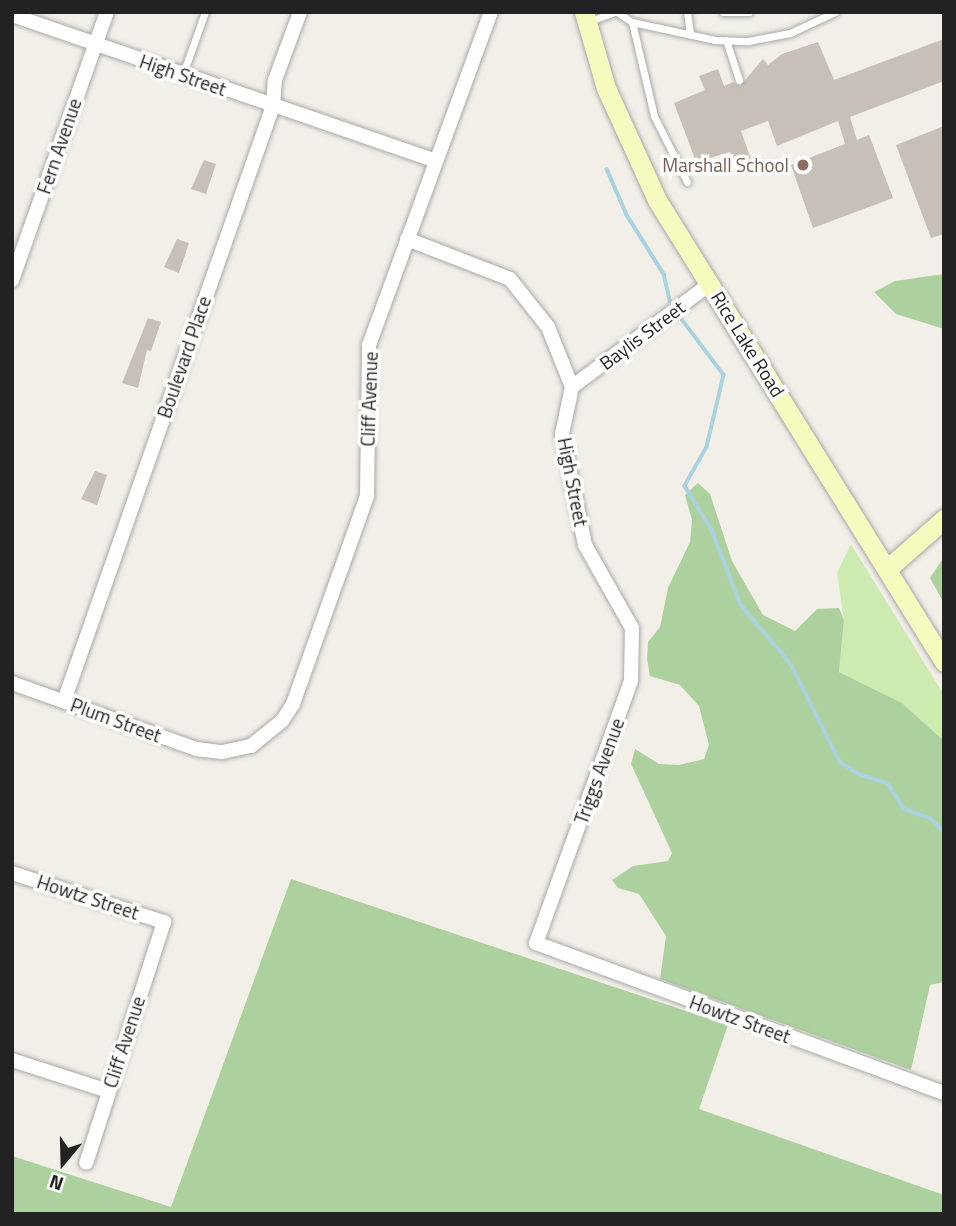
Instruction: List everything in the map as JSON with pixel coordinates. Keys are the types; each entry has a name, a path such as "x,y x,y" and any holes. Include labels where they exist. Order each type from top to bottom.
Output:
{"main road":[{"name":"Rice Lake Road","path":"585,18 631,150 944,662"},
{"path":"887,569 944,519"}],"street":[{"name":"Fern Avenue","path":"12,280 107,12"},
{"name":"Boulevard Place","path":"64,701 272,106 275,80 300,12"},
{"name":"Cliff Avenue","path":"222,752 251,746 268,735 293,704 367,496 366,360 434,160 491,12"},
{"name":"High Street","path":"14,16 434,160"},
{"path":"407,239 486,267 521,290 548,327 572,387"},
{"name":"Baylis Street","path":"572,387 711,283"},
{"name":"High Street","path":"572,387 562,434 585,545 614,598"},
{"name":"Triggs Avenue","path":"536,943 631,681 632,628 614,598"},
{"name":"Plum Street","path":"12,683 196,749 222,752"},
{"name":"Howtz Street","path":"12,873 164,922"},
{"name":"Cliff Avenue","path":"86,1163 164,922"},
{"name":"Howtz Street","path":"536,943 944,1093"},
{"path":"12,1060 108,1091"}],"lane":[{"path":"183,75 205,12"},
{"path":"585,18 616,12 632,22 726,40 790,33 835,12"},
{"path":"687,12 690,34"},
{"path":"723,12 749,12"},
{"path":"632,22 653,116 687,182"},
{"path":"726,40 739,80"}],"green space":[{"path":"944,274 944,329 896,314 874,292 895,281"},
{"path":"698,483 710,494 732,561 763,615 795,631 817,609 839,608 844,620 839,672 902,703 944,741 944,982 930,985 911,1070 660,979 666,936 639,894 618,888 612,880 633,866 668,861 672,853 631,764 635,749 659,764 679,765 704,759 709,745 699,706 680,685 650,676 647,659 648,642 660,627 668,588 690,542 692,520 685,495"},
{"path":"851,544 944,695 944,741 902,703 839,672 844,620 837,573"},
{"path":"944,557 944,603 930,578"},
{"path":"291,879 728,1025 699,1109 944,1195 944,1214 12,1214 12,1156 171,1207"}],"building":[{"name":"Marshall School","path":"944,39 944,81 850,117 857,140 869,135 893,198 813,228 791,165 845,144 838,121 777,146 768,121 741,131 751,159 735,164 730,152 710,158 713,170 701,175 674,103 705,90 699,76 718,69 724,86 733,82 740,86 763,59 768,65 782,54 818,42 834,80"},
{"path":"944,126 944,234 931,238 896,145"},
{"path":"204,160 216,164 206,194 191,189"},
{"path":"177,239 189,243 179,273 164,267"},
{"path":"148,318 161,322 151,351 147,350 138,388 122,383"},
{"path":"95,471 107,475 97,505 81,499"}],"waterway":[{"path":"607,169 627,215 664,274 670,301"},
{"path":"681,318 724,375 707,447 685,486 712,530 741,605 791,664 840,762 861,775 888,783 904,809 930,818 944,831"}],"place":[{"name":"Marshall School","path":"803,165"}]}
